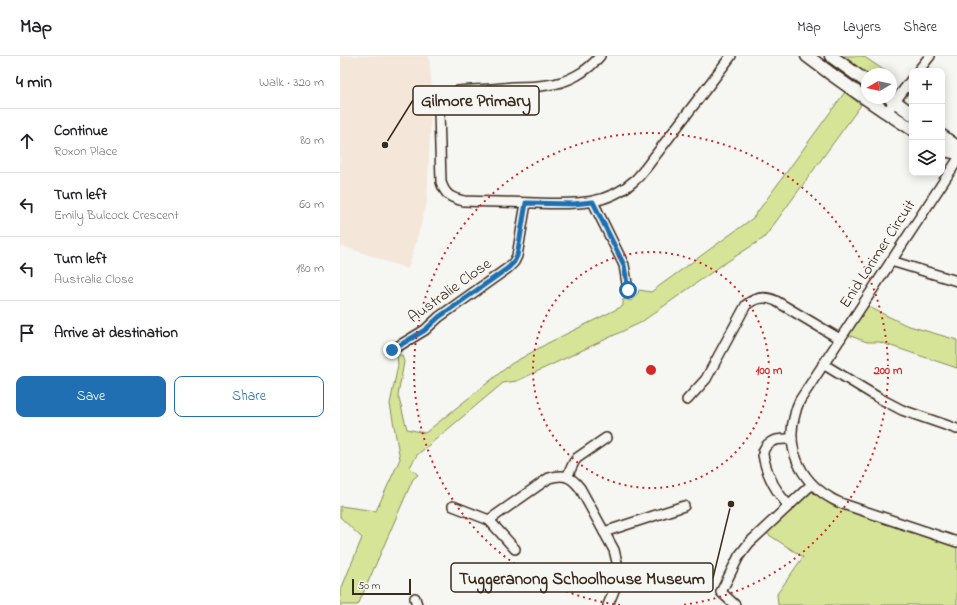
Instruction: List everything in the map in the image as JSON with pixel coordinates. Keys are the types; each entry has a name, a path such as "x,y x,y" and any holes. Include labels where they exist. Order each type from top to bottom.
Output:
{"street":[{"path":"600,56 585,70 564,81 548,85 458,91 447,96 439,111 441,182 448,195 464,202 573,204 593,202 623,190 635,180 650,162 731,56"},
{"path":"807,56 886,113 909,127"},
{"path":"831,56 861,78"},
{"path":"920,68 930,56"},
{"path":"897,95 909,82"},
{"path":"886,113 890,104"},
{"path":"897,104 909,112"},
{"path":"945,138 957,148"},
{"path":"945,150 957,153"},
{"name":"Enid Lorimer Circuit","path":"957,161 800,400 794,415 792,431 794,451 804,474 812,484 829,498 957,542"},
{"path":"593,202 624,265 628,290"},
{"name":"Australie Close","path":"392,350 425,330 439,317 508,268 514,262 518,252 526,203"},
{"path":"891,261 957,281"},
{"path":"688,400 706,378 746,305 751,301 761,298 771,298 840,339"},
{"path":"823,364 879,398 902,410 957,429"},
{"path":"567,477 577,458 606,438"},
{"path":"789,506 773,483 762,454 765,447 771,442 792,439"},
{"path":"489,520 548,478 558,476 567,477 575,481 614,550 617,562 617,575 608,605"},
{"path":"736,605 722,592 739,556 749,543 812,484"},
{"path":"453,506 489,520 515,549"},
{"path":"604,532 684,506"}],"shaded area":[{"path":"340,56 429,56 432,88 427,203 408,269 340,245"}],"green space":[{"path":"844,56 863,56 881,68 861,68 861,69"},
{"path":"845,92 861,105 764,238 722,265 640,323 517,381 503,383 417,455 410,467 418,475 413,479 358,605 340,605 340,592 362,538 340,517 340,506 376,511 400,459 390,404 398,365 397,355 402,355 404,362 398,395 407,429 425,433 511,364 548,343 623,306 623,299 631,301 639,290 651,292 753,218"},
{"path":"867,306 906,325 957,340 957,368 879,342 867,342 848,335"},
{"path":"812,484 829,498 957,542 957,605 778,605 777,594 803,557 763,531"}],"place":[{"name":"Gilmore Primary","path":"385,145"},
{"name":"Tuggeranong Schoolhouse Museum","path":"731,504"}],"route":[{"path":"392,350 425,330 439,317 508,268 514,262 518,252 526,203 573,204 593,202 624,265 628,290"}]}
